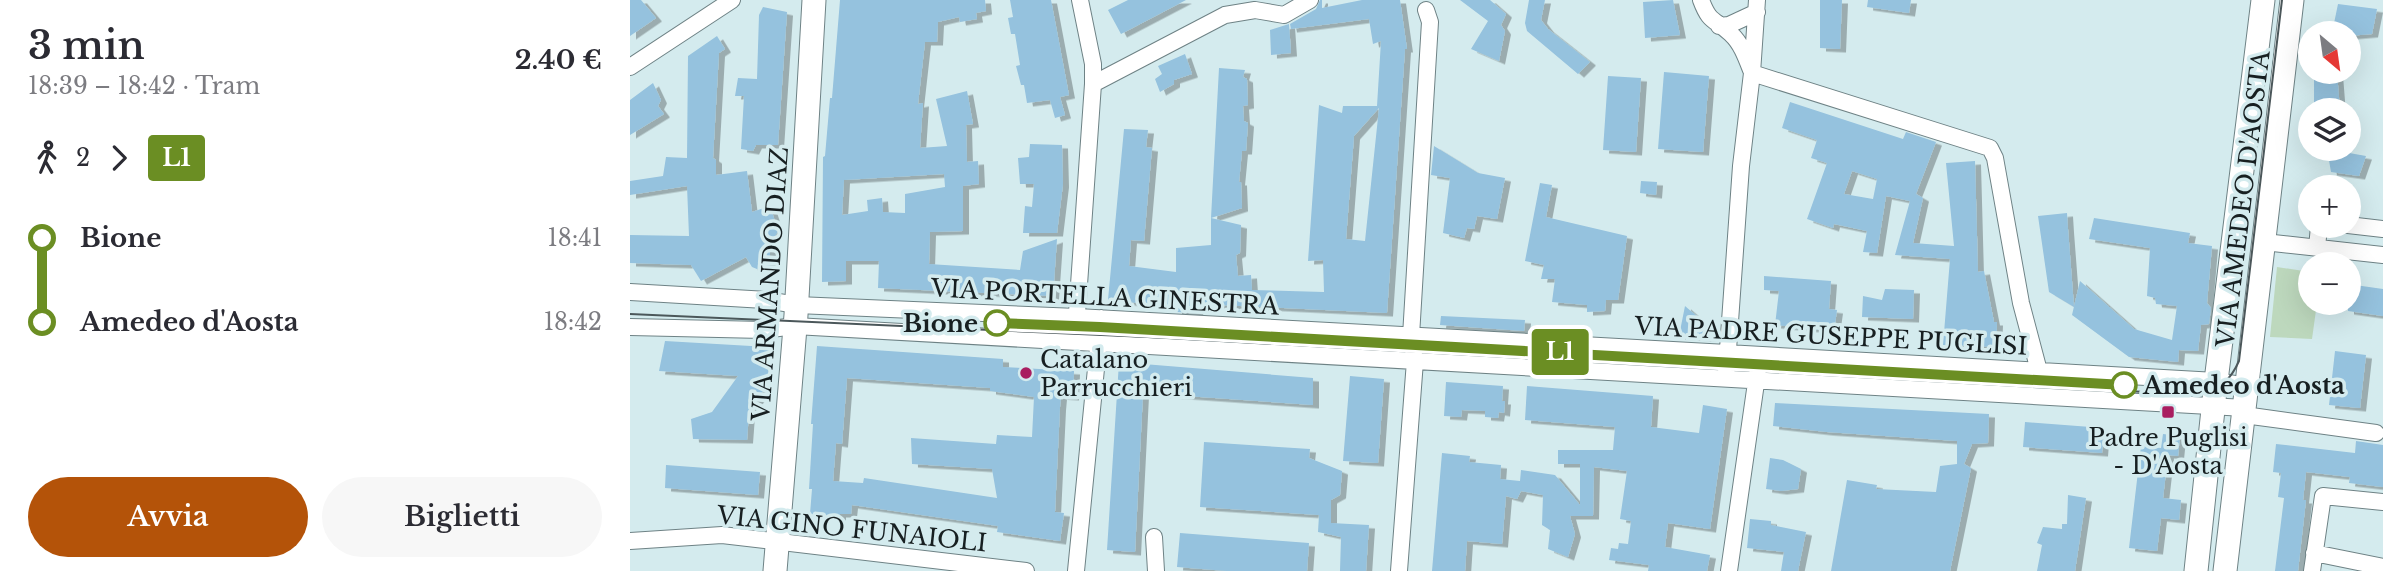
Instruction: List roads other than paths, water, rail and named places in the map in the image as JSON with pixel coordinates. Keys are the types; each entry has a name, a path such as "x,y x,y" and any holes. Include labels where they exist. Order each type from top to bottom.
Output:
{"street":[{"path":"630,66 732,0"},
{"name":"VIA ARMANDO DIAZ","path":"775,571 796,316 814,0"},
{"path":"1075,342 1094,84 1093,64 1080,0"},
{"path":"1094,84 1225,15 1255,10 1284,15 1310,0"},
{"path":"1700,0 1707,16 1732,35 1742,48 1752,73"},
{"name":"VIA AMEDEO D'AOSTA","path":"2196,571 2216,381 2263,0"},
{"name":"VIA AMEDEO D'AOSTA","path":"2225,571 2292,0"},
{"path":"1719,26 1743,20 1757,6"},
{"path":"1726,378 1741,166 1757,6"},
{"path":"1399,571 1415,361 1411,336 1430,22 1426,10"},
{"path":"1752,73 1990,148 1995,158 2021,303 2039,370"},
{"path":"2361,226 2383,229"},
{"path":"2317,248 2318,238"},
{"path":"2264,242 2383,255"},
{"path":"630,292 766,300 796,316"},
{"path":"630,327 763,330 796,316"},
{"name":"VIA PORTELLA GINESTRA","path":"796,316 1077,317 1411,336"},
{"name":"VIA PORTELLA GINESTRA","path":"796,316 1099,344 1415,361"},
{"path":"1076,571 1101,318"},
{"name":"VIA PADRE GUSEPPE PUGLISI","path":"1411,336 2216,381 2245,403"},
{"path":"1728,571 1760,355"},
{"name":"VIA PADRE GUSEPPE PUGLISI","path":"1415,361 2214,406 2245,403"},
{"path":"2245,403 2376,433"},
{"path":"2312,571 2323,496 2383,502"},
{"name":"VIA GINO FUNAIOLI","path":"630,541 722,535 1026,571"},
{"path":"1154,537 1156,571"},
{"path":"2314,553 2383,567"}],"tram line":[{"path":"630,314 1170,338 2200,395 2224,383 2239,361 2282,0"},
{"name":"L1","path":"997,323 2124,385"}],"place":[{"name":"Bione","path":"997,323"},
{"name":"Catalano Parrucchieri","path":"1026,373"},
{"name":"Amedeo d'Aosta","path":"2124,385"},
{"name":"Padre Puglisi - D'Aosta","path":"2168,412"}]}
